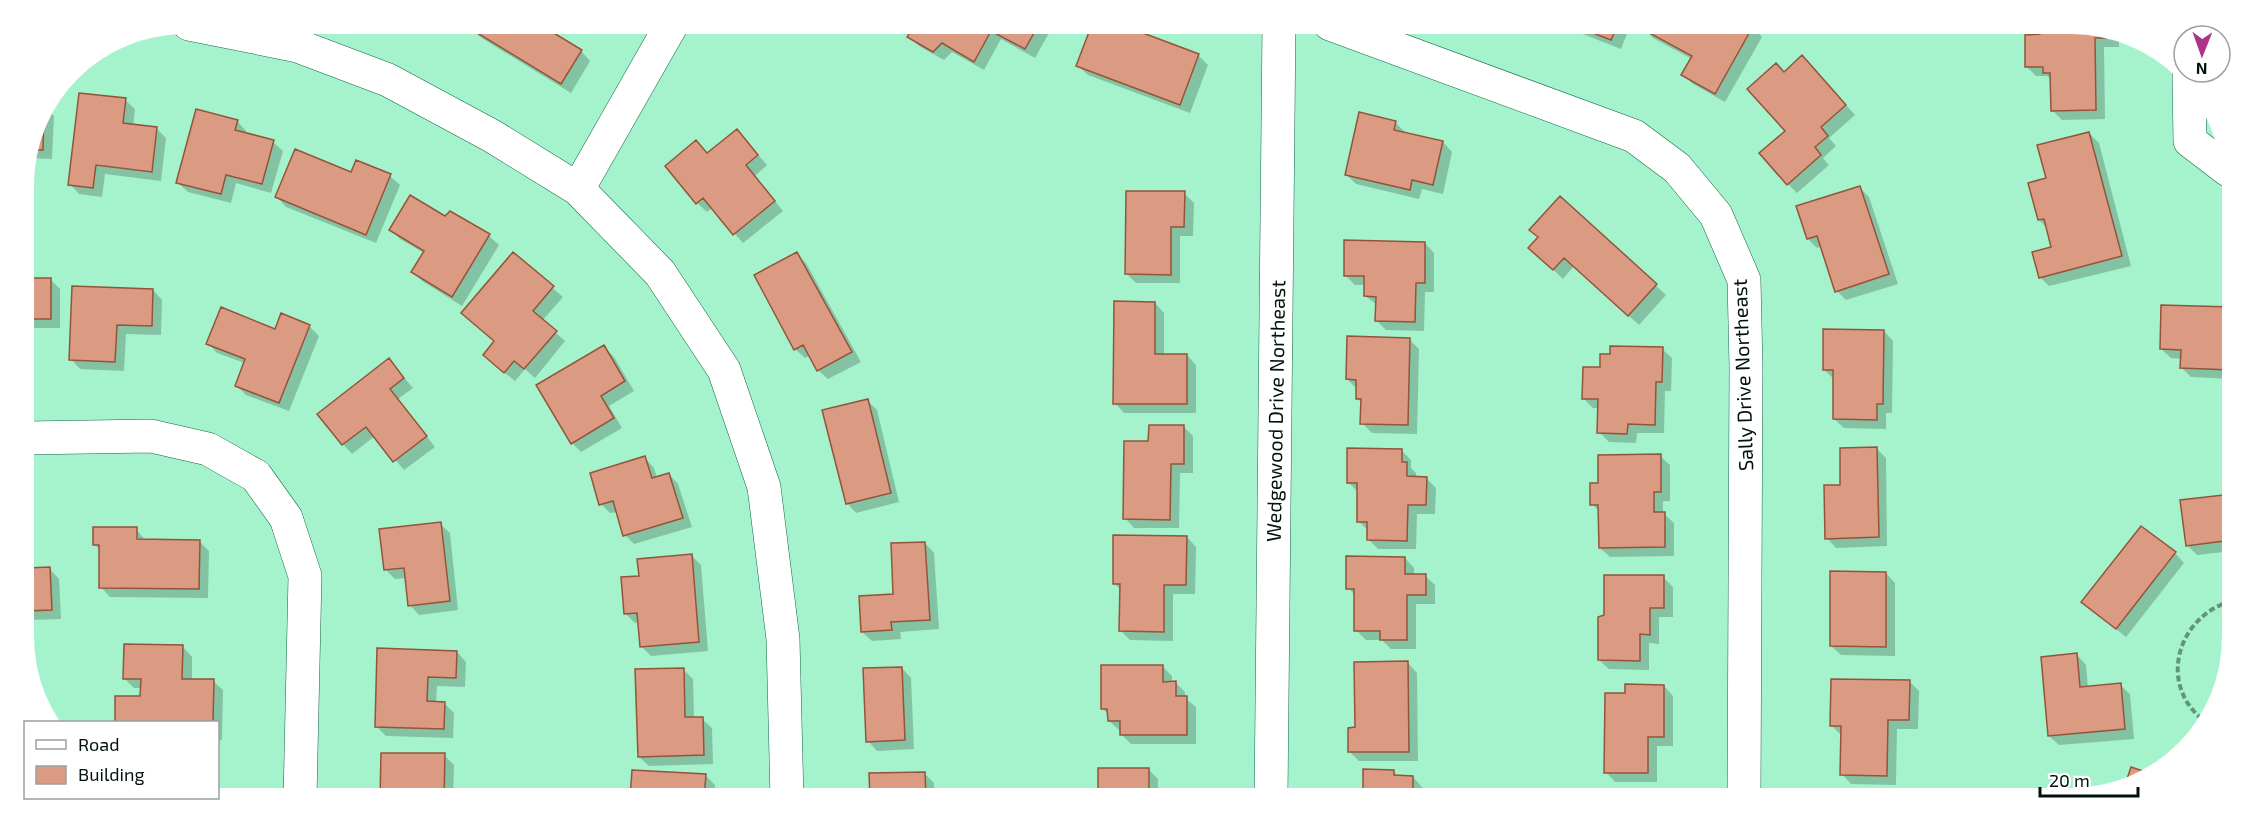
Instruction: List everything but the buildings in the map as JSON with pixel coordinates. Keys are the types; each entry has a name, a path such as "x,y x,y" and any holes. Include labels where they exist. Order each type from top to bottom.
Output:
{"street":[{"path":"239,34 298,46 388,80 492,136 578,189 660,273 724,370 764,487 783,639 787,788"},
{"path":"578,189 666,34"},
{"name":"Wedgewood Drive Northeast","path":"1271,788 1279,34"},
{"name":"Sally Drive Northeast","path":"1357,34 1634,136 1677,168 1716,215 1744,280 1746,367 1744,788"},
{"path":"2189,92 2190,141 2220,164"},
{"path":"34,438 151,436 208,449 256,476 286,518 305,576 300,788"}],"path":[{"path":"2199,716 2188,704 2180,687 2177,673 2178,656 2191,626 2222,604"}]}
